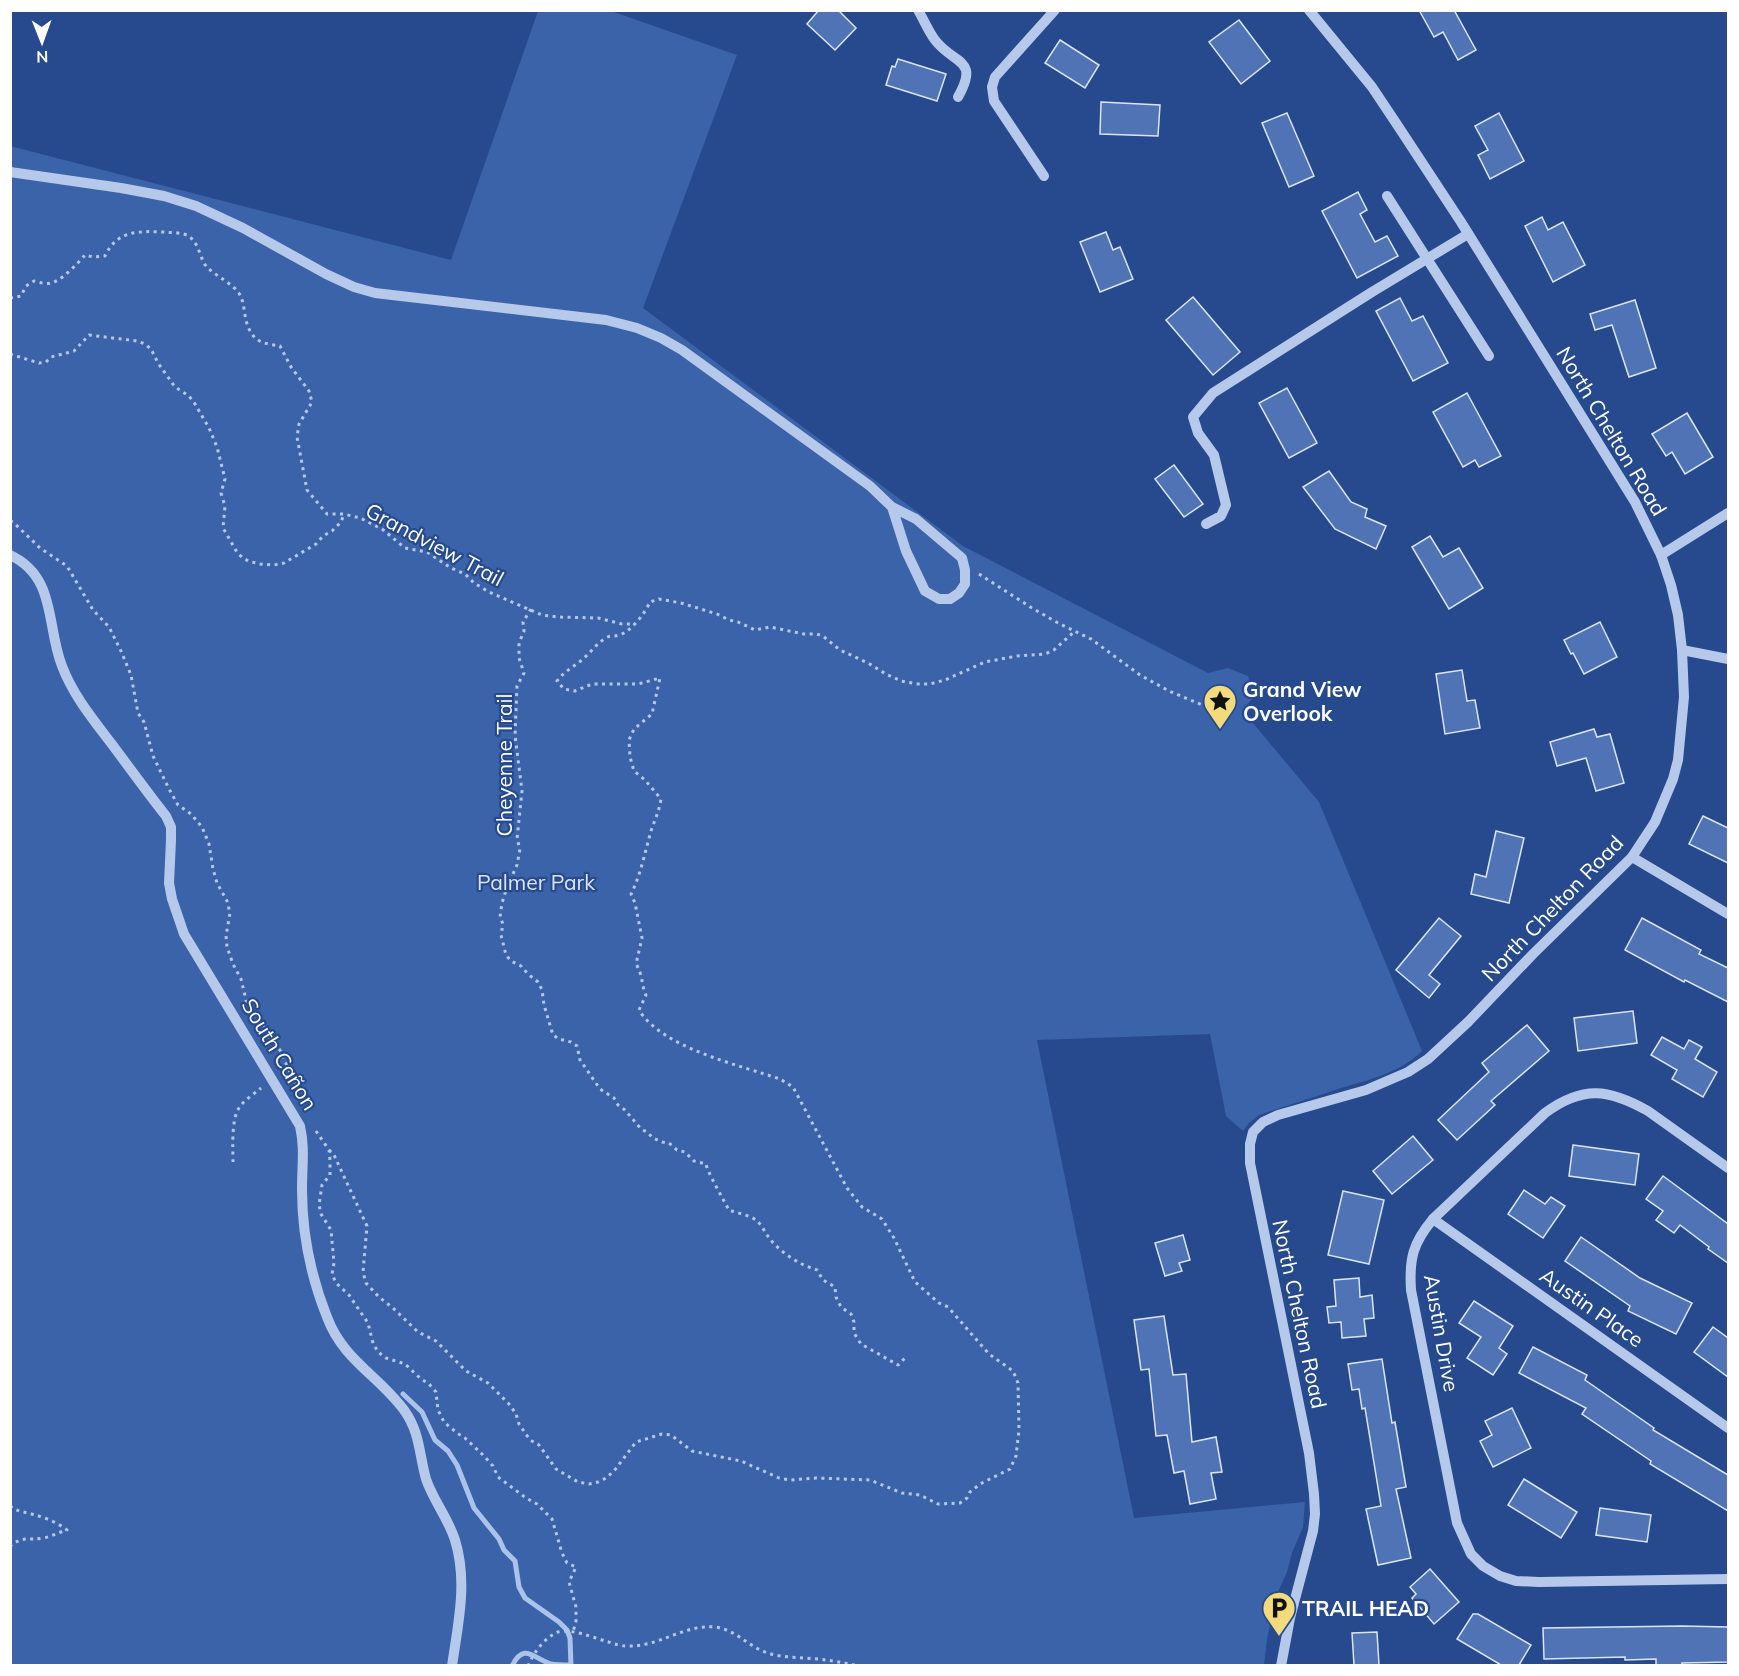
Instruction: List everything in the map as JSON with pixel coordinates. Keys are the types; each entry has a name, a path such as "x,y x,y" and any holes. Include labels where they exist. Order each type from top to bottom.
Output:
{"street":[{"path":"918,10 936,41 964,65 968,73 966,83 958,97"},
{"path":"1044,176 994,101 992,87 995,78 1055,10"},
{"name":"North Chelton Road","path":"1281,1665 1297,1588 1313,1531 1314,1500 1309,1453 1250,1163 1250,1144 1253,1132 1263,1122 1278,1115 1366,1090 1399,1076 1428,1059 1468,1022 1632,856 1655,822 1673,779 1678,760 1684,697 1682,650 1671,585 1661,555 1635,502 1468,234 1372,87 1309,10"},
{"path":"10,172 153,194 196,206 243,228 326,274 354,287 375,293 576,315 637,328 661,338 701,364 870,486 892,507 915,519 962,558 965,584 950,599 939,599 926,591 906,551 892,507"},
{"path":"1388,196 1490,356"},
{"path":"1206,524 1221,516 1226,505 1214,455 1198,433 1193,417 1213,393 1468,234"},
{"path":"1661,555 1728,513"},
{"name":"South Cañon","path":"10,555 25,564 36,576 45,592 50,606 54,638 61,664 77,699 166,816 171,827 169,883 184,934 300,1126 304,1154 302,1189 304,1222 320,1298 328,1320 336,1338 348,1354 387,1389 405,1411 414,1427 428,1484 454,1538 462,1577 462,1601 452,1665"},
{"path":"1682,650 1728,659"},
{"path":"1632,856 1728,914"},
{"name":"Austin Drive","path":"1728,1168 1634,1103 1613,1095 1596,1093 1577,1095 1560,1102 1545,1113 1433,1219 1421,1233 1414,1247 1410,1275 1411,1290 1457,1523 1471,1554 1483,1566 1500,1576 1516,1581 1728,1579"},
{"name":"Austin Place","path":"1433,1219 1728,1428"},
{"name":"North Chelton Road","path":"1284,1648 1289,1665"}],"path":[{"name":"Grandview Trail","path":"10,298 21,296 26,286 34,281 44,284 55,282 85,255 105,256 109,247 118,239 134,232 170,232 193,239 201,253 204,265 240,295 251,333 257,340 280,346 291,367 309,391 312,402 299,424 297,437 307,490 327,514 344,514 360,518 382,529 405,548 427,552 451,568 465,574 489,592 542,615 598,618 622,624 634,624"},
{"name":"Grandview Trail","path":"10,354 39,363 46,362 51,357 74,351 89,335 137,340 151,349 175,387 189,396 209,428 217,447 225,479 221,492 225,506 223,528 238,554 248,561 274,565 284,563 316,544 332,531 344,514"},
{"path":"10,521 40,548 67,566 93,610 109,627 122,651 131,675 138,713 144,722 153,756 178,805 191,814 202,827 209,844 217,883 227,901 230,913 226,936 227,947 241,979 247,1004 259,1017 270,1040 280,1050 287,1065"},
{"path":"965,570 978,574 1032,608 1091,639 1140,675 1169,691 1207,707"},
{"path":"573,1632 576,1607 569,1582 576,1567 567,1563 562,1553 552,1519 537,1504 498,1477 492,1465 465,1438 444,1422 438,1410 436,1392 429,1384 421,1380 405,1364 386,1358 378,1352 374,1347 368,1323 349,1295 334,1280 332,1230 321,1214 319,1205 321,1185 330,1173 329,1150 334,1155 367,1226 363,1272 366,1283 418,1332 436,1341 466,1371 488,1383 510,1405 530,1440 539,1445 556,1469 578,1482 589,1484 606,1478 636,1442 662,1434 671,1435 692,1451 741,1461 779,1478 870,1480 902,1493 921,1495 938,1504 960,1503 980,1484 1010,1469 1016,1456 1019,1431 1018,1383 1013,1371 989,1354 948,1307 939,1303 915,1282 894,1238 882,1219 862,1207 847,1188 793,1087 780,1079 691,1049 663,1034 645,1020 639,1010 646,995 641,985 642,974 636,964 642,938 631,894 639,877 652,827 659,813 661,799 634,771 629,740 634,729 652,714 660,678 638,684 592,684 575,691 564,689 557,681 562,674 608,636 618,636 627,632 645,613 650,602 659,599 674,601 717,614 755,630 770,627 817,634 840,650 886,674 901,681 918,684 945,680 985,662 1045,654 1054,650 1075,631"},
{"name":"Cheyenne Trail","path":"531,609 523,622 524,631 519,643 519,658 524,673 517,686 515,735 522,791 517,839 520,849 517,865 502,903 500,917 503,924 501,935 506,955 538,982 553,1035 577,1046 580,1060 600,1089 614,1098 618,1106 653,1138 669,1143 677,1150 685,1152 694,1161 706,1164 729,1210 755,1219 778,1248 808,1268 817,1270 823,1280 835,1287 836,1297 841,1307 850,1314 854,1322 854,1333 861,1344 898,1365 905,1358"},
{"path":"233,1162 235,1121 240,1107 246,1101"},
{"path":"10,1506 14,1510 38,1515 67,1530 43,1538 29,1537 17,1540 10,1546"},
{"path":"528,1665 541,1644 552,1635 567,1630 612,1643 640,1646 658,1642 686,1630 714,1627 737,1634 757,1649 769,1654 859,1665"}],"green space":[{"name":"Palmer Park","path":"538,11 611,11 737,55 643,308 963,546 1208,673 1228,668 1248,676 1253,698 1242,710 1319,802 1422,1051 1413,1059 1383,1075 1259,1115 1243,1131 1226,1116 1210,1034 1037,1040 1134,1518 1305,1502 1303,1527 1277,1594 1264,1665 11,1665 10,146 451,260"}],"building":[{"path":"819,10 838,10 856,28 835,50 807,24"},
{"path":"1419,10 1454,10 1476,50 1458,60 1443,32 1434,37"},
{"path":"1239,20 1270,61 1241,84 1209,42"},
{"path":"1060,40 1099,65 1085,88 1045,63"},
{"path":"898,59 946,74 937,101 886,85 892,66 895,67"},
{"path":"1101,102 1160,105 1158,136 1100,134"},
{"path":"1287,113 1314,176 1289,187 1262,123"},
{"path":"1499,113 1524,161 1490,179 1478,155 1488,150 1475,126"},
{"path":"1358,192 1367,210 1360,214 1375,242 1387,236 1398,256 1357,278 1322,211"},
{"path":"1542,217 1548,230 1563,222 1585,265 1553,282 1525,226"},
{"path":"1106,232 1113,250 1120,247 1133,279 1100,292 1080,242"},
{"path":"1193,297 1240,352 1213,375 1166,320"},
{"path":"1400,298 1412,321 1423,316 1448,363 1413,381 1376,311"},
{"path":"1635,300 1656,368 1629,377 1612,325 1595,330 1590,314"},
{"path":"1287,388 1317,443 1289,458 1259,403"},
{"path":"1467,393 1501,456 1479,467 1475,460 1463,467 1433,412"},
{"path":"1687,413 1713,457 1685,474 1672,452 1666,456 1652,434"},
{"path":"1174,465 1203,504 1184,517 1155,479"},
{"path":"1329,471 1351,502 1367,509 1365,517 1386,526 1376,549 1335,529 1303,487"},
{"path":"1430,536 1443,557 1459,548 1483,588 1449,609 1412,547"},
{"path":"1600,622 1617,657 1584,674 1564,640"},
{"path":"1462,670 1467,701 1475,700 1480,728 1445,734 1436,674"},
{"path":"1594,729 1597,737 1610,734 1624,783 1596,791 1586,758 1557,766 1550,742"},
{"path":"1703,816 1728,828 1728,863 1689,844"},
{"path":"1496,831 1524,838 1509,903 1471,894 1475,874 1486,877"},
{"path":"1439,918 1461,936 1429,975 1440,984 1429,998 1396,970"},
{"path":"1642,918 1701,950 1699,954 1728,968 1728,1002 1685,980 1684,982 1625,950"},
{"path":"1633,1011 1637,1043 1578,1051 1574,1018"},
{"path":"1527,1025 1549,1051 1491,1101 1495,1105 1457,1140 1438,1120 1489,1072 1482,1063"},
{"path":"1662,1037 1684,1049 1689,1040 1702,1047 1695,1059 1717,1072 1703,1097 1672,1079 1677,1070 1651,1055"},
{"path":"1413,1136 1433,1160 1392,1194 1373,1171"},
{"path":"1573,1145 1639,1154 1635,1185 1569,1176"},
{"path":"1663,1176 1728,1224 1728,1263 1680,1225 1674,1233 1656,1220 1663,1211 1646,1199"},
{"path":"1524,1190 1545,1204 1551,1197 1565,1206 1543,1238 1508,1214"},
{"path":"1343,1191 1384,1200 1369,1264 1328,1255"},
{"path":"1183,1235 1190,1260 1179,1263 1182,1271 1165,1276 1155,1243"},
{"path":"1581,1237 1640,1278 1692,1303 1676,1334 1628,1311 1630,1306 1565,1261"},
{"path":"1359,1278 1360,1297 1372,1295 1374,1318 1364,1319 1366,1336 1342,1338 1341,1322 1329,1323 1327,1307 1336,1306 1334,1280"},
{"path":"1474,1301 1513,1326 1499,1348 1507,1354 1493,1375 1467,1358 1481,1337 1459,1323"},
{"path":"1164,1316 1173,1375 1186,1374 1192,1442 1216,1437 1222,1472 1211,1473 1216,1499 1190,1504 1184,1471 1174,1473 1167,1435 1156,1436 1149,1369 1141,1370 1134,1320"},
{"path":"1713,1327 1728,1338 1728,1377 1694,1352"},
{"path":"1533,1347 1587,1375 1585,1380 1654,1428 1653,1430 1728,1475 1728,1511 1650,1464 1651,1461 1582,1414 1586,1408 1519,1373"},
{"path":"1382,1359 1392,1423 1395,1422 1406,1487 1396,1489 1411,1558 1378,1565 1366,1509 1381,1506 1365,1408 1362,1409 1359,1389 1352,1390 1348,1364"},
{"path":"1512,1408 1531,1448 1493,1467 1480,1441 1492,1435 1485,1421"},
{"path":"1524,1479 1577,1512 1561,1538 1508,1505"},
{"path":"1600,1508 1651,1515 1647,1542 1596,1535"},
{"path":"1430,1569 1459,1602 1434,1624 1412,1598 1416,1594 1410,1587"},
{"path":"1473,1614 1478,1614 1531,1645 1519,1665 1501,1665 1457,1639"},
{"path":"1728,1627 1728,1662 1656,1665 1656,1659 1625,1660 1625,1657 1544,1659 1543,1628"},
{"path":"1377,1632 1379,1665 1354,1665 1352,1633"}],"waterway":[{"path":"403,1394 422,1412 435,1440 448,1451 457,1465 474,1508 499,1539 504,1550 515,1561 519,1587 525,1598 567,1630 570,1638 571,1666"},
{"path":"512,1666 516,1659 525,1653 551,1664 570,1665"}],"place":[{"name":"Grand View Overlook","path":"1220,730"},
{"name":"TRAIL HEAD","path":"1279,1637"}]}
